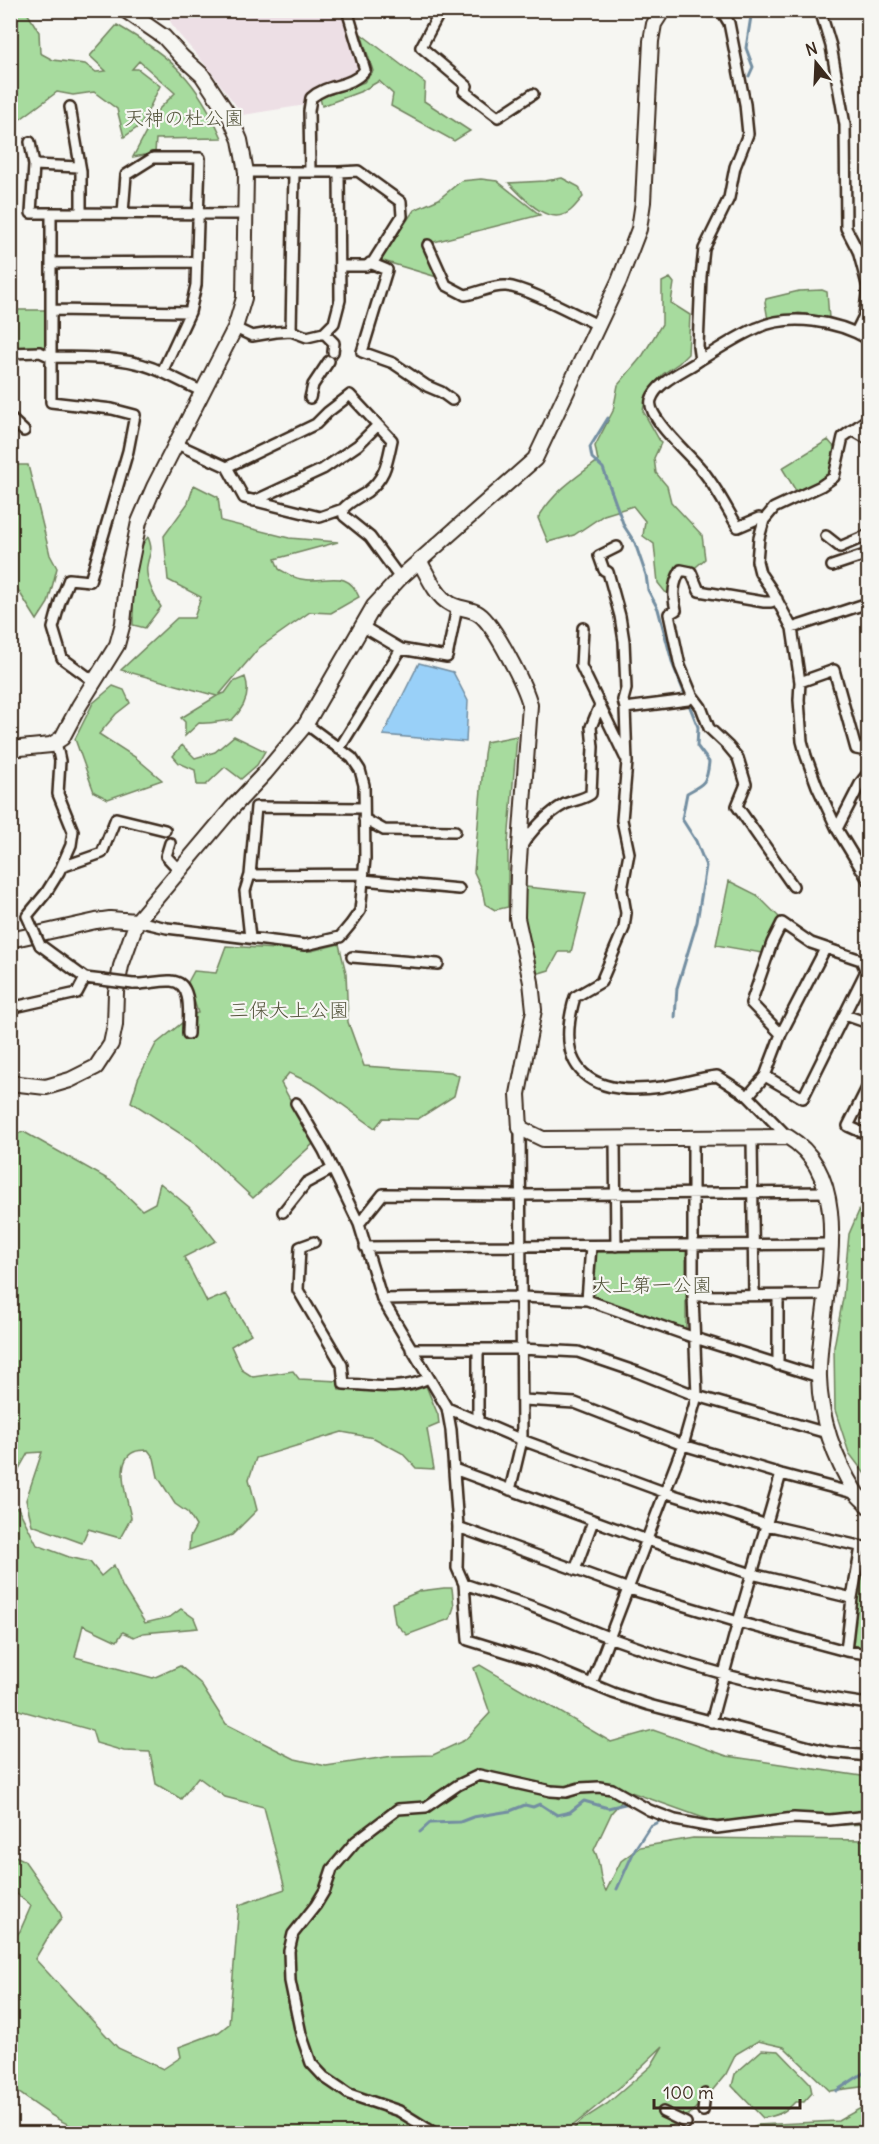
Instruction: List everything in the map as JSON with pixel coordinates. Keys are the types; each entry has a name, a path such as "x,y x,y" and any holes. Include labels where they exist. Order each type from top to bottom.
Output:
{"street":[{"path":"10,749 51,745 62,738 117,645 123,623 128,575 139,522 154,487 235,328 244,298 246,172 240,140 230,117 202,75 164,37 125,10"},
{"path":"310,171 309,111 311,98 319,91 357,80 364,70 347,10"},
{"path":"441,10 421,47 467,86 464,91 498,117 533,94"},
{"path":"10,1083 46,1087 70,1080 96,1067 111,1044 121,966 137,921 232,807 265,773 306,724 374,606 400,578 535,459 598,325 639,230 643,202 651,41 654,24 663,10"},
{"path":"820,10 831,46 845,125 846,228 858,251 868,288 864,316 856,332"},
{"path":"700,360 698,346 700,276 704,249 729,198 735,167 748,134 745,104 729,23 723,11"},
{"path":"69,107 80,167 81,213"},
{"path":"30,142 34,165 31,213 245,214"},
{"path":"123,213 126,175 153,158 200,158 196,285 190,312 162,372"},
{"path":"34,165 80,167"},
{"path":"246,172 358,171 401,202 402,216 373,262 366,266 339,266"},
{"path":"235,328 252,336 291,332 307,337 324,333 334,323 339,310 339,172"},
{"path":"291,332 294,173"},
{"path":"51,213 51,402 112,409 135,415 128,451 90,581 69,579 53,628 62,658 95,682"},
{"path":"428,245 446,285 465,296 506,286 598,325"},
{"path":"52,263 196,262"},
{"path":"370,263 387,270 362,352 393,363 426,386 441,392 452,400"},
{"path":"52,310 190,312"},
{"path":"764,519 759,518 738,527 702,470 653,415 650,403 654,392 664,381 758,327 779,321 800,320 843,327 868,339"},
{"path":"310,398 313,385 331,357 334,343 324,333"},
{"path":"10,353 40,352 51,357 127,360 146,364 203,392"},
{"path":"177,444 227,467 244,498 320,518 343,509 348,503 368,491 385,473 392,440 351,395 316,424 227,467"},
{"path":"10,418 24,431"},
{"path":"868,419 843,437 834,477 774,508 764,519 759,538 757,561 760,573 792,628 800,682 802,741 817,786 837,829 868,880"},
{"path":"254,501 323,469 358,445 378,425"},
{"path":"852,430 868,439"},
{"path":"343,509 344,516 370,537 400,578"},
{"path":"825,536 840,547 868,535"},
{"path":"617,547 599,556 604,570 608,572 620,616 626,689 623,700 627,762 622,820 629,853 622,890 626,913 624,928 601,982 575,997 569,1024 570,1052 576,1068 590,1079 609,1085 628,1088 659,1088 717,1076 748,1096 788,1137 808,1152 823,1177 831,1206 819,1377 827,1433 857,1494 868,1506"},
{"path":"832,566 852,562 868,555"},
{"path":"420,562 447,603 479,614 493,631 527,690 530,705 517,918 531,982 534,1010 518,1094 523,1400 522,1440 510,1490"},
{"path":"777,599 764,602 699,591 691,572 681,570 675,580 676,610 669,614 680,666 692,695 701,707 709,728 738,758 746,784 737,806 793,886"},
{"path":"792,628 866,601"},
{"path":"362,626 401,649 447,657 457,606"},
{"path":"583,628 582,666 627,762"},
{"path":"339,749 401,649"},
{"path":"800,682 834,670 856,749 861,750 868,742"},
{"path":"625,708 688,700 692,695"},
{"path":"520,848 527,836 552,814 566,804 582,800 591,794 593,747 591,727 600,705"},
{"path":"10,940 110,919 304,945 340,937 360,911 363,877 364,785 360,770 352,759 306,724"},
{"path":"56,742 60,761 58,794 73,831 71,845 62,867 46,893 27,916 40,945 85,978 147,985 173,981 183,986 188,995 188,1034"},
{"path":"837,829 868,772"},
{"path":"250,938 245,891 250,875 256,807 364,808"},
{"path":"62,867 102,853 116,818 165,830"},
{"path":"364,819 384,830 455,831"},
{"path":"170,843 166,856 180,870"},
{"path":"860,869 868,862"},
{"path":"250,875 363,877 459,889"},
{"path":"765,1076 803,1098 866,971 861,960 811,943 782,923 772,943 751,1003 781,1034"},
{"path":"748,1096 765,1076 781,1034 825,949"},
{"path":"352,957 438,964"},
{"path":"10,1008 77,993 85,978"},
{"path":"845,1015 868,1023"},
{"path":"868,1086 848,1126 868,1135"},
{"path":"296,1103 359,1224 382,1299 447,1408 451,1430 458,1527 457,1568 464,1584 468,1640 536,1660 649,1705 829,1752 868,1756"},
{"path":"520,1128 543,1139 788,1137"},
{"path":"753,1138 754,1295"},
{"path":"615,1139 616,1246"},
{"path":"592,1683 683,1445 697,1396 692,1244 693,1139"},
{"path":"283,1212 306,1183 332,1169"},
{"path":"359,1224 383,1194 827,1192"},
{"path":"314,1242 300,1247 298,1290 342,1365 344,1384 377,1385 387,1388 413,1386 429,1378"},
{"path":"365,1247 830,1244"},
{"path":"587,1300 591,1245"},
{"path":"693,1296 826,1295"},
{"path":"778,1296 778,1365"},
{"path":"382,1299 587,1300 695,1338 819,1377"},
{"path":"411,1349 521,1349 578,1352 637,1371 697,1396 827,1433"},
{"path":"478,1349 478,1421"},
{"path":"523,1400 575,1403 683,1445 857,1494"},
{"path":"447,1408 522,1440 664,1492 767,1525 865,1548 852,1598 846,1651"},
{"path":"454,1469 647,1540 752,1574 852,1598"},
{"path":"711,1722 781,1474"},
{"path":"575,1570 593,1521"},
{"path":"458,1527 628,1589 738,1622 846,1651 868,1654"},
{"path":"464,1584 550,1613 657,1654 829,1699 868,1704"},
{"path":"436,2133 399,2111 349,2094 324,2077 311,2063 307,2053 290,1981 289,1951 293,1934 316,1905 325,1890 332,1869 356,1842 398,1809 426,1807 458,1785 480,1775 551,1791 566,1792 580,1788 599,1787 612,1789 649,1810 675,1820 717,1828 794,1818 830,1820 868,1816"},
{"path":"703,2111 705,2094"},
{"path":"663,2112 686,2122"}],"shaded area":[{"path":"164,11 342,11 362,71 361,74 316,88 310,93 306,105 243,115 209,69 176,31"}],"green space":[{"name":"天神の杜公園","path":"11,10 26,11 39,32 40,53 53,60 85,64 96,72 106,71 90,56 117,25 153,48 181,72 203,100 222,138 156,139 155,153 133,157 158,110 175,93 139,61 132,69 138,69 160,86 141,125 124,137 117,109 94,92 73,95 57,92 11,126"},
{"path":"361,34 425,83 424,101 470,131 454,141 391,106 393,94 379,81 362,91 322,106 320,98 364,82 373,71"},
{"path":"562,178 579,187 583,197 570,211 553,216 536,209 509,183 545,181"},
{"path":"481,179 497,181 540,215 426,244 437,277 380,260 414,210 439,199 461,181"},
{"path":"670,278 674,283 671,303 690,315 688,354 663,374 646,395 643,411 661,443 654,458 656,473 667,486 671,502 702,535 705,559 666,593 658,583 654,544 643,536 645,521 633,506 604,515 574,535 548,542 538,518 557,493 598,461 595,446 613,411 618,385 643,355 662,324 662,282"},
{"path":"822,290 827,292 829,318 799,313 768,320 766,299 799,291"},
{"path":"11,310 48,310 47,350 11,349"},
{"path":"828,440 835,448 830,473 814,485 796,491 782,468"},
{"path":"11,465 28,465 50,555 57,568 48,603 37,620 11,579"},
{"path":"194,485 218,497 221,521 289,538 338,542 275,559 279,569 295,578 342,579 354,588 359,597 331,613 310,612 259,648 219,695 225,693 233,682 245,677 247,694 243,705 232,720 199,723 185,736 185,722 181,718 217,696 121,670 177,618 194,618 201,597 168,580 164,536 188,503"},
{"path":"148,537 151,549 147,566 149,582 161,607 145,628 133,625 133,591 138,555"},
{"path":"113,686 124,690 130,703 116,714 99,734 135,757 162,780 108,799 94,792 75,739 93,703"},
{"path":"234,736 265,751 257,765 241,779 225,767 206,785 197,785 195,770 179,763 173,756 182,745 195,758 215,752"},
{"path":"517,736 508,843 508,907 495,910 485,904 482,889 474,872 484,754 486,742"},
{"path":"729,881 757,895 780,918 769,935 762,953 716,945"},
{"path":"526,887 586,893 571,952 559,952 549,970 536,974 522,912"},
{"name":"三保大上公園","path":"339,944 346,973 348,1022 364,1066 451,1072 459,1076 454,1096 418,1119 383,1118 375,1128 315,1085 289,1073 281,1083 314,1143 253,1198 192,1141 131,1102 138,1079 156,1044 193,1014 198,1013 188,982 194,971 216,973 226,946 311,951"},
{"path":"24,1132 113,1182 142,1210 155,1203 160,1183 189,1207 216,1241 184,1257 207,1302 226,1294 251,1334 231,1346 242,1370 253,1377 293,1371 299,1379 338,1381 339,1390 412,1391 426,1386 438,1415 439,1424 427,1429 434,1469 416,1468 402,1453 374,1438 342,1432 256,1458 249,1479 257,1510 232,1535 189,1550 190,1537 196,1526 188,1513 175,1504 158,1477 154,1458 148,1450 139,1450 128,1457 124,1464 125,1492 131,1518 120,1538 88,1529 82,1543 32,1525 26,1500 42,1452 28,1453 11,1483 10,1135"},
{"path":"868,1190 868,1478 849,1453 835,1410 834,1347 843,1298 849,1234"},
{"name":"大上第一公園","path":"686,1251 686,1332 592,1298 593,1252"},
{"path":"11,1507 18,1508 37,1545 90,1562 101,1576 114,1565 122,1586 145,1623 170,1617 181,1609 194,1618 198,1628 143,1633 134,1637 123,1632 117,1641 83,1625 75,1657 153,1678 180,1666 200,1683 226,1724 295,1759 326,1766 393,1756 433,1755 465,1740 490,1713 474,1668 480,1665 611,1742 653,1730 727,1756 868,1777 868,1824 712,1821 603,1782 555,1787 555,1794 559,1799 558,1796 599,1792 623,1800 612,1812 594,1850 601,1881 606,1891 621,1861 640,1847 693,1838 868,1840 868,2086 830,2091 784,2047 758,2041 736,2054 726,2074 691,2113 674,2125 654,2133 571,2133 585,2118 607,2104 651,2066 663,2046 620,2087 564,2133 101,2134 76,2128 43,2110 11,2087 10,1943 20,1931 31,1906 11,1889 11,1854 24,1860 59,1910 62,1918 35,1959 118,2048 163,2069 181,2057 179,2047 219,2032 229,2024 239,1905 285,1889 264,1807 225,1797 198,1777 181,1799 156,1784 150,1752 124,1751 96,1743 92,1730 11,1708"},
{"path":"865,1554 868,1554 868,1648 849,1645"},
{"path":"452,1588 454,1607 450,1619 407,1635 395,1623 392,1603 420,1591"},
{"path":"762,2050 779,2051 810,2083 812,2093 804,2102 795,2102 781,2113 763,2118 732,2086 735,2074"},
{"path":"868,2104 868,2133 739,2133 757,2125 838,2121"}],"water":[{"path":"419,663 453,672 468,701 466,742 383,735"}],"waterway":[{"path":"749,76 753,67 746,48 752,10"},
{"path":"608,418 590,447 592,458 603,468 624,526 635,543 646,575 648,590 658,609 673,665 698,727 697,746 709,762 704,782 687,793 682,819 696,841 706,866 697,922 677,988 675,1018"},
{"path":"420,1832 430,1823 460,1822 473,1817 510,1811 525,1805 533,1807 540,1804 557,1815 570,1812 584,1801 608,1808 629,1803"},
{"path":"617,1889 635,1849 650,1826 664,1819"},
{"path":"836,2091 868,2070"}]}
